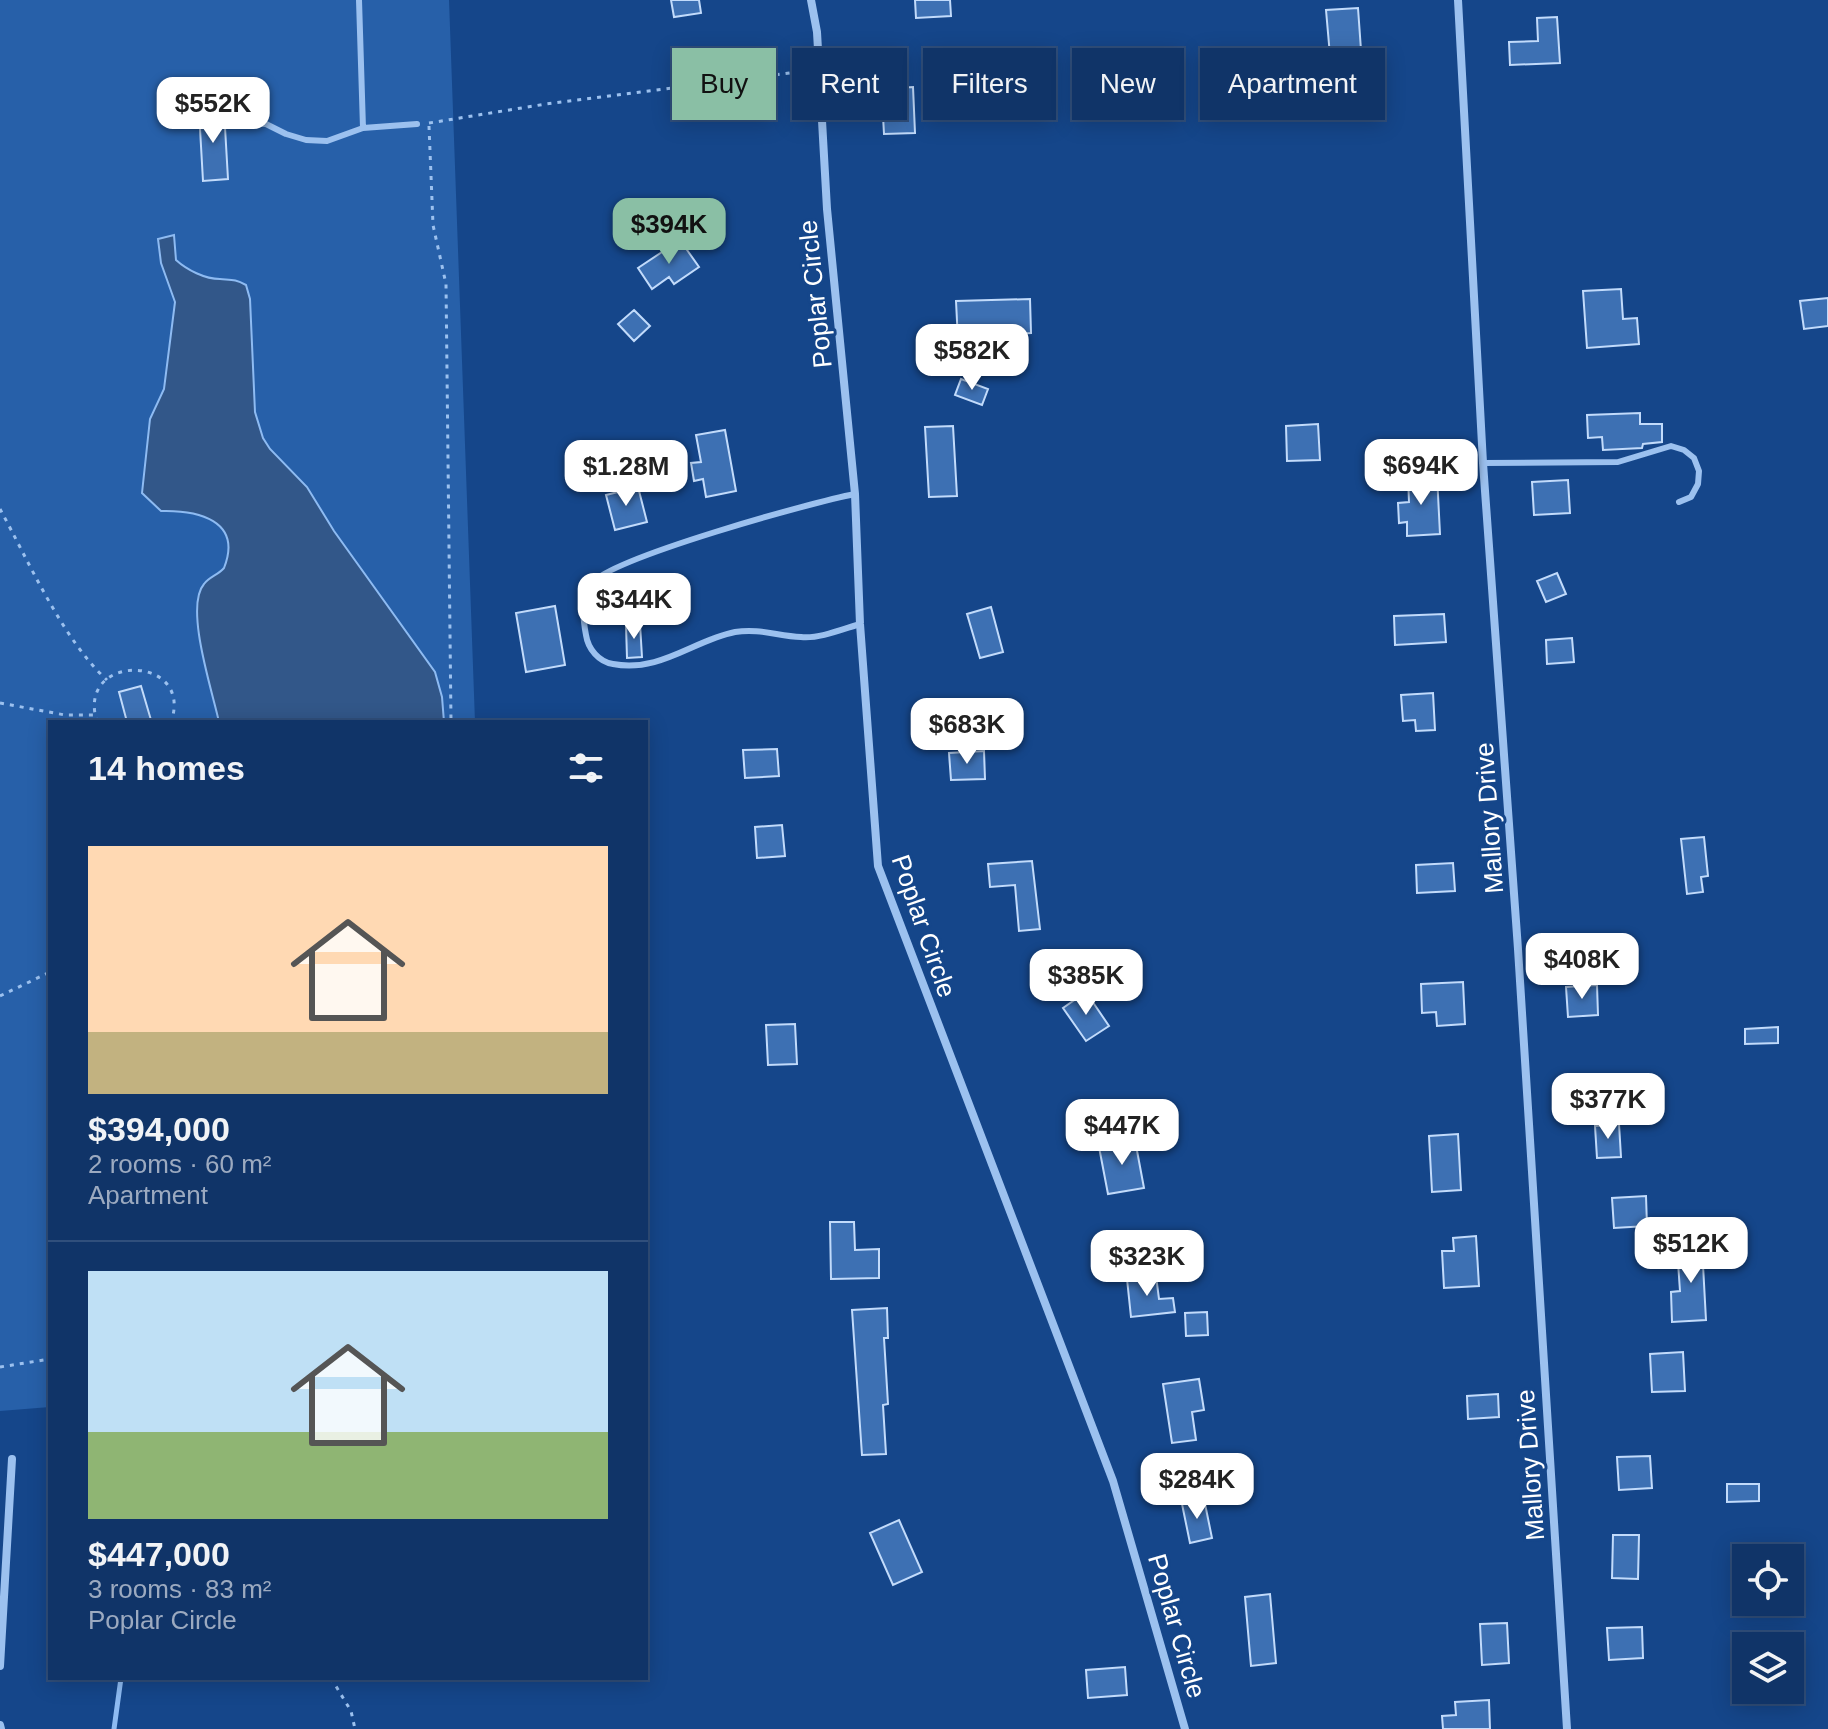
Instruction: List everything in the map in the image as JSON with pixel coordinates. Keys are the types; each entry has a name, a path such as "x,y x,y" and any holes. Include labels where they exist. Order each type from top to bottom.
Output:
{"street":[{"name":"Poplar Circle","path":"811,0 817,48"},
{"name":"Mallory Drive","path":"1458,0 1483,463 1517,934 1567,1729"},
{"name":"Poplar Circle","path":"822,120 827,209 855,494 860,624 878,866 1113,1481 1185,1729"},
{"path":"0,1666 3,1569 12,1459"}],"lane":[{"path":"359,0 363,128"},
{"path":"241,123 266,124 306,140 327,141 363,128 417,124"},
{"path":"1483,463 1618,462 1671,446 1684,450 1694,458 1699,471 1698,484 1691,497 1679,502"},
{"path":"855,494 733,527 612,569 589,585 583,619 592,652 611,664 642,664 668,659 733,632 761,630 804,638 860,624"}],"path":[{"path":"451,720 446,284 433,225 429,123 546,104 792,72"},
{"path":"0,509 69,634 87,662 107,680"},
{"path":"96,720 99,690 107,680 129,668 154,673 171,692 174,705 171,720"},
{"path":"0,703 65,715 95,715"},
{"path":"0,996 48,973"},
{"path":"0,1367 48,1359"},
{"path":"332,1680 351,1711 355,1729"}],"shaded area":[{"path":"0,0 449,0 475,720 48,720 48,1407 0,1411"},
{"path":"174,235 176,260 196,273 246,285 250,299 255,412 263,438 307,487 334,531 435,672 444,720 219,720 202,651 197,611 204,584 224,568 227,539 213,521 189,513 161,511 142,493 150,419 164,389 175,302 161,263 158,239"}],"building":[{"path":"671,0 699,0 701,13 674,17"},
{"path":"915,0 950,0 951,16 916,18"},
{"path":"1358,8 1361,48 1329,48 1326,10"},
{"path":"1557,17 1560,63 1510,65 1509,42 1538,41 1537,18"},
{"path":"907,87 913,87 915,133 884,134 883,120 907,120"},
{"path":"224,110 228,179 203,181 199,111"},
{"path":"680,240 699,267 674,284 669,277 652,289 638,268"},
{"path":"1621,289 1623,319 1637,318 1639,344 1587,348 1583,291"},
{"path":"1828,298 1828,326 1804,329 1800,301"},
{"path":"1030,299 1031,333 993,335 994,340 958,341 956,301"},
{"path":"634,310 650,326 634,341 618,324"},
{"path":"961,379 988,389 982,405 955,395"},
{"path":"1640,413 1640,424 1662,424 1662,442 1643,444 1642,448 1603,450 1602,437 1588,438 1587,415"},
{"path":"1318,424 1320,460 1287,461 1286,426"},
{"path":"953,426 957,496 929,497 925,427"},
{"path":"725,430 736,491 706,497 703,479 694,481 691,463 701,462 696,435"},
{"path":"1437,475 1440,534 1407,536 1407,522 1399,523 1398,503 1409,502 1408,477"},
{"path":"1568,480 1570,513 1534,515 1532,482"},
{"path":"638,487 647,522 615,530 606,495"},
{"path":"1557,573 1566,594 1546,602 1537,581"},
{"path":"555,606 565,665 526,672 516,613"},
{"path":"991,607 1003,652 980,658 967,614"},
{"path":"1444,614 1446,642 1395,645 1394,616"},
{"path":"640,624 642,657 627,658 626,625"},
{"path":"1572,638 1574,662 1547,664 1546,640"},
{"path":"141,686 151,720 126,720 119,692"},
{"path":"1433,693 1435,730 1416,731 1415,720 1403,721 1401,695"},
{"path":"777,749 779,776 745,778 743,750"},
{"path":"984,751 985,779 951,780 949,753"},
{"path":"782,825 785,856 757,858 755,827"},
{"path":"1704,837 1708,876 1701,877 1703,892 1687,894 1681,839"},
{"path":"1032,861 1040,929 1019,931 1015,885 990,887 988,864"},
{"path":"1453,863 1455,891 1417,893 1416,865"},
{"path":"1463,982 1465,1024 1437,1026 1436,1012 1422,1013 1421,984"},
{"path":"1597,985 1598,1015 1568,1017 1566,987"},
{"path":"1086,992 1109,1026 1086,1041 1063,1008"},
{"path":"795,1024 797,1064 768,1065 766,1025"},
{"path":"1778,1027 1778,1043 1745,1044 1745,1029"},
{"path":"1619,1124 1621,1157 1597,1158 1595,1126"},
{"path":"1458,1134 1461,1190 1432,1192 1429,1136"},
{"path":"1135,1140 1144,1188 1108,1194 1099,1147"},
{"path":"1646,1196 1647,1226 1614,1228 1612,1198"},
{"path":"830,1222 854,1222 855,1250 879,1249 879,1278 831,1279"},
{"path":"1476,1236 1479,1286 1444,1288 1442,1251 1454,1251 1453,1238"},
{"path":"1711,1246 1712,1264 1703,1265 1706,1320 1672,1322 1671,1292 1680,1291 1677,1248"},
{"path":"1156,1276 1159,1299 1173,1298 1175,1312 1131,1317 1127,1279"},
{"path":"887,1308 888,1338 884,1338 888,1404 883,1405 886,1454 862,1455 852,1310"},
{"path":"1207,1312 1208,1335 1186,1336 1185,1313"},
{"path":"1683,1352 1685,1391 1652,1392 1650,1354"},
{"path":"1199,1379 1204,1410 1192,1412 1196,1440 1172,1443 1163,1384"},
{"path":"1498,1394 1499,1417 1468,1419 1467,1396"},
{"path":"1650,1456 1652,1488 1619,1490 1617,1457"},
{"path":"1727,1484 1759,1484 1759,1501 1727,1502"},
{"path":"1204,1499 1212,1538 1190,1543 1182,1504"},
{"path":"899,1520 922,1572 893,1585 870,1533"},
{"path":"1613,1535 1639,1535 1638,1579 1612,1578"},
{"path":"1270,1594 1276,1663 1251,1666 1245,1597"},
{"path":"1507,1623 1509,1663 1482,1665 1480,1624"},
{"path":"1642,1627 1643,1658 1609,1660 1607,1628"},
{"path":"1125,1667 1127,1695 1088,1698 1086,1670"},
{"path":"1489,1700 1490,1729 1443,1729 1442,1716 1456,1715 1455,1702"}],"waterway":[{"path":"114,1729 121,1680"}]}
